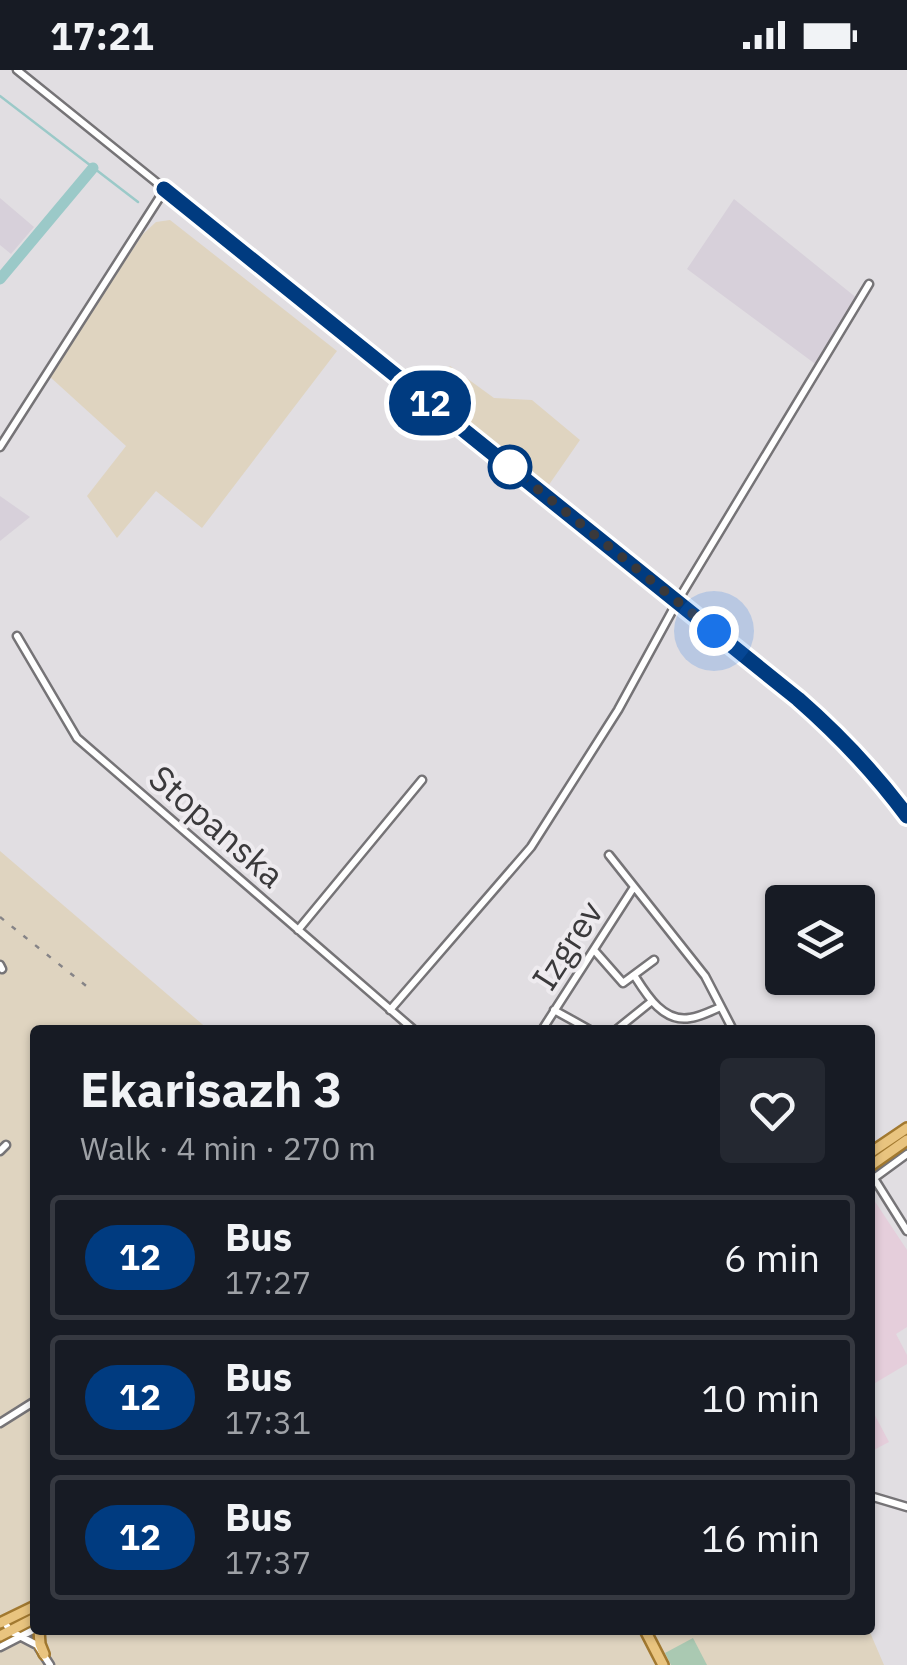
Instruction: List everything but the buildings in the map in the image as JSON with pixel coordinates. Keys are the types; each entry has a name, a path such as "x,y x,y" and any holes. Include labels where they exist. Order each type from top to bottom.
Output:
{"main road":[{"path":"875,1150 907,1128"},
{"path":"875,1170 907,1140"},
{"path":"2,1622 30,1608"},
{"path":"5,1634 30,1621"},
{"path":"38,1635 44,1654"},
{"path":"648,1635 663,1665"}],"street":[{"path":"16,70 824,721 884,784 907,816"},
{"path":"0,447 164,189"},
{"path":"390,1010 531,847 618,710 678,602 869,284"},
{"name":"Stopanska","path":"18,636 77,738 408,1025"},
{"path":"298,930 422,780"},
{"path":"608,854 704,976 730,1025"},
{"name":"Izgrev","path":"545,1025 634,887"},
{"path":"594,950 623,983 654,960"},
{"path":"634,975 652,1001 678,1018 721,1007"},
{"path":"622,1025 652,1001"},
{"path":"554,1010 581,1025"},
{"path":"875,1172 907,1154"},
{"path":"875,1180 907,1231"},
{"path":"0,1424 30,1404"},
{"path":"875,1497 907,1507"},
{"path":"2,1622 5,1634 33,1642 50,1665"},
{"path":"0,1647 30,1633"}],"shaded area":[{"path":"0,198 34,227 11,254 0,245"},
{"path":"734,199 858,299 818,366 687,269"},
{"path":"170,220 337,351 202,528 156,491 117,538 87,496 126,446 49,376 143,234 156,222"},
{"path":"450,366 494,398 532,400 580,440 546,489 427,395"},
{"path":"0,496 30,517 0,541"},
{"path":"0,851 203,1025 30,1025 30,1635 871,1635 884,1665 0,1665"},
{"path":"875,1202 907,1250 907,1327 896,1334 907,1355 907,1364 875,1383"},
{"path":"875,1415 889,1442 875,1449"}],"green space":[{"path":"693,1638 707,1665 671,1665 665,1653"}],"waterway":[{"path":"0,96 138,202"},
{"path":"0,279 93,168"}],"railway":[{"path":"0,917 90,989"}],"bus line":[{"name":"12","path":"164,189 798,699 884,784 907,816"}],"route":[{"path":"510,467 714,631"}]}
